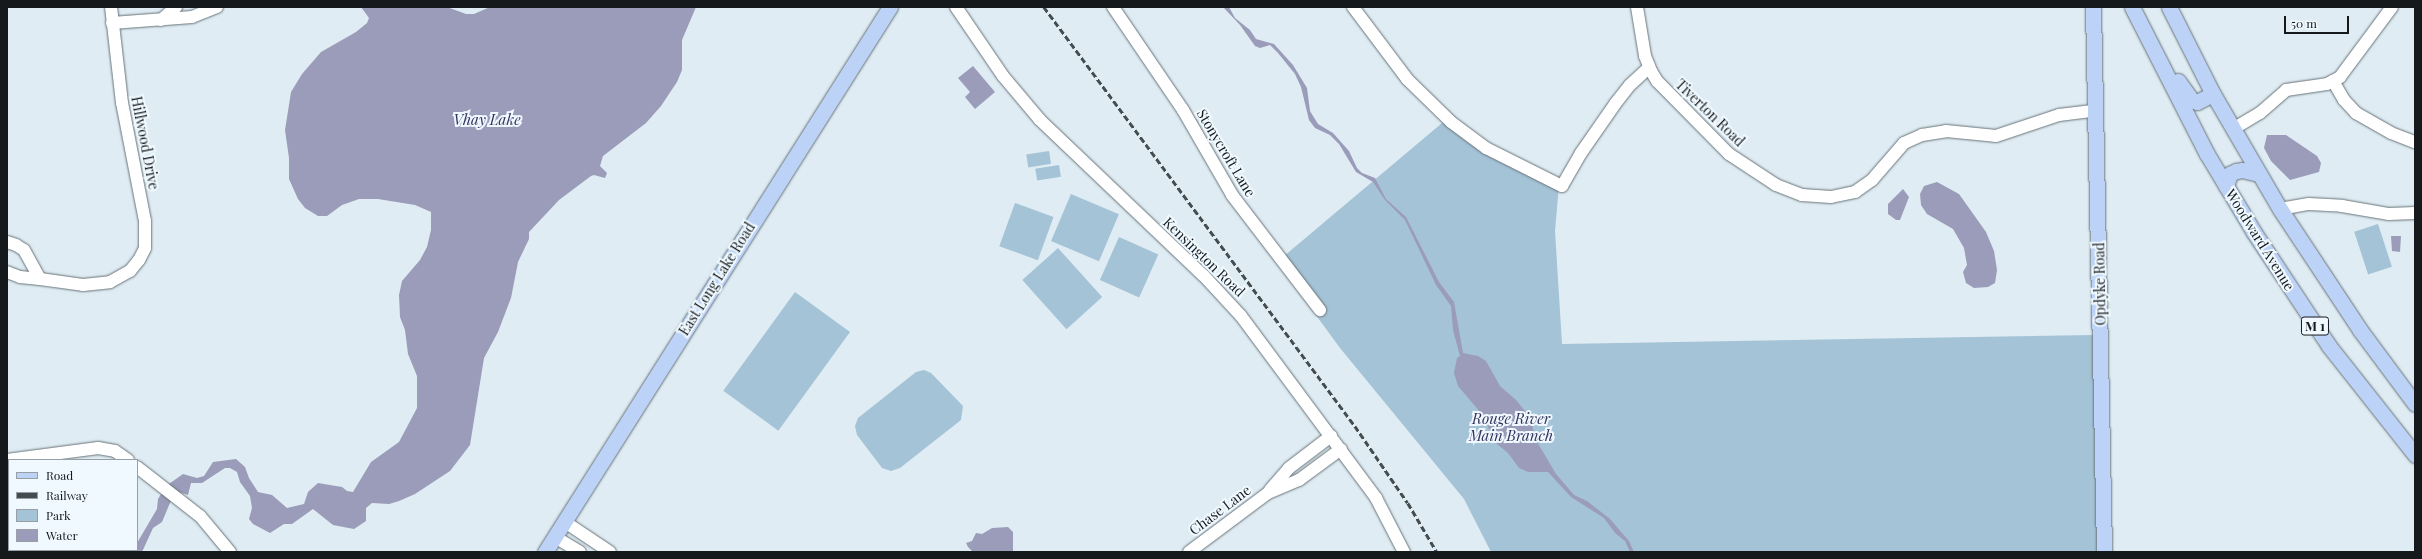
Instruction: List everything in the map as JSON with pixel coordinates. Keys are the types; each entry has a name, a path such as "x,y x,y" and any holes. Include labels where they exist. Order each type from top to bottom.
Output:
{"main road":[{"name":"East Long Lake Road","path":"545,552 890,7"},
{"name":"M 1","path":"2170,7 2213,94 2280,209 2333,292 2415,404"},
{"name":"Opdyke Road","path":"2095,10 2104,552"},
{"path":"2134,13 2192,100 2197,102 2213,94"},
{"name":"Woodward Avenue","path":"2134,13 2207,154 2253,231 2329,346 2415,455"},
{"path":"2226,186 2230,174 2236,171 2242,170 2259,174"},
{"path":"2398,434 2415,442"}],"street":[{"name":"Hillwood Drive","path":"40,279 94,285 110,282 124,275 140,260 145,248 146,235 122,103 111,7"},
{"path":"161,20 176,7"},
{"path":"112,23 192,17 217,7"},
{"name":"Kensington Road","path":"956,7 1003,76 1036,116 1234,307 1376,498 1404,552"},
{"name":"Stonycroft Lane","path":"1113,7 1180,105 1232,195 1320,310"},
{"path":"1353,7 1407,79 1451,122 1486,148 1562,186 1581,153 1615,104 1630,84 1649,67"},
{"name":"Tiverton Road","path":"1637,7 1649,67 1653,75 1668,93 1729,154 1776,185 1796,194 1811,197 1838,197 1860,189 1872,180 1904,143 1922,135 1951,131 1996,136 2059,115 2097,110"},
{"path":"2234,129 2260,113 2286,90 2317,86 2333,81 2356,58 2381,19 2392,7"},
{"path":"2333,81 2344,100 2356,113 2391,133 2415,142"},
{"path":"2280,209 2310,204 2342,206 2389,214 2413,211"},
{"path":"7,242 16,244 24,250 40,279"},
{"path":"7,272 20,277 40,279"},
{"name":"Chase Lane","path":"1189,552 1268,493 1289,468 1331,436"},
{"path":"15,459 98,448 115,451 127,459"},
{"name":"Chase Lane","path":"1268,493 1299,480 1341,449"},
{"path":"138,468 206,522 230,552"},
{"path":"565,522 610,552"},
{"path":"555,537 580,552"}],"green space":[{"path":"1448,118 1459,127 1559,185 1555,231 1562,344 2094,335 2098,552 1491,552 1464,499 1340,348 1277,262"},
{"path":"1049,151 1051,164 1028,167 1026,155"},
{"path":"1059,165 1061,177 1037,181 1035,169"},
{"path":"1071,194 1119,214 1099,261 1051,241"},
{"path":"1015,203 1054,217 1038,260 999,246"},
{"path":"2378,224 2392,267 2368,275 2354,232"},
{"path":"1119,237 1158,254 1139,297 1100,280"},
{"path":"1058,248 1102,297 1066,329 1022,280"},
{"path":"795,292 850,332 778,431 723,391"},
{"path":"924,370 931,373 963,406 961,420 900,468 891,471 882,468 857,435 855,426 858,418 916,372"}],"water":[{"name":"Vhay Lake","path":"361,7 447,7 466,14 474,14 490,7 696,7 682,40 682,70 677,82 661,106 646,123 603,156 600,166 607,173 605,178 594,175 591,176 559,200 529,232 529,239 518,262 511,298 498,332 484,358 470,445 450,471 415,494 399,501 389,504 372,503 366,508 366,521 354,529 333,525 313,509 292,524 284,524 270,533 253,524 249,519 252,508 250,496 240,482 237,472 230,468 225,468 202,483 191,483 188,495 175,491 162,522 153,528 142,552 130,552 138,551 138,541 157,509 158,499 166,486 183,474 197,478 204,476 213,462 236,459 245,467 249,478 258,492 272,495 287,508 304,504 308,492 318,483 342,487 347,491 353,492 371,462 399,442 417,408 417,376 408,354 405,330 400,317 399,295 402,281 420,260 427,247 431,230 431,212 415,205 378,199 359,199 342,205 327,216 318,216 305,208 298,199 289,179 289,158 285,130 291,92 302,74 321,52 356,32 367,23 369,18"},
{"name":"Rouge River Main Branch","path":"1223,7 1229,7 1235,18 1250,30 1256,39 1274,44 1293,65 1307,88 1310,111 1318,124 1333,133 1349,151 1357,168 1362,173 1375,178 1386,199 1406,217 1439,282 1454,302 1463,353 1478,356 1486,361 1500,386 1516,400 1530,417 1536,440 1556,474 1574,495 1587,501 1610,519 1629,541 1634,552 1630,552 1625,541 1615,533 1604,518 1571,497 1548,472 1528,472 1519,468 1508,453 1497,444 1480,412 1458,386 1454,373 1457,358 1460,356 1453,330 1451,306 1436,285 1405,220 1385,200 1373,182 1356,172 1339,144 1330,135 1315,128 1309,120 1301,87 1295,74 1278,53 1270,45 1260,48 1255,46 1240,25"},
{"path":"973,66 995,92 975,109 965,97 970,92 958,78"},
{"path":"2267,135 2286,135 2317,156 2321,163 2319,172 2290,180 2271,161 2264,148"},
{"path":"1937,182 1959,194 1986,232 1994,251 1997,270 1995,283 1988,287 1974,288 1966,283 1963,272 1967,265 1964,248 1953,229 1927,214 1921,205 1920,194 1924,186"},
{"path":"1903,189 1909,197 1900,220 1896,220 1888,214 1888,204"},
{"path":"2391,236 2401,236 2400,252 2392,251"},
{"path":"1008,527 1013,532 1013,552 973,552 966,543 972,541 976,533 982,534 992,528"}],"railway":[{"path":"1044,7 1355,426 1408,503 1437,552"}]}
